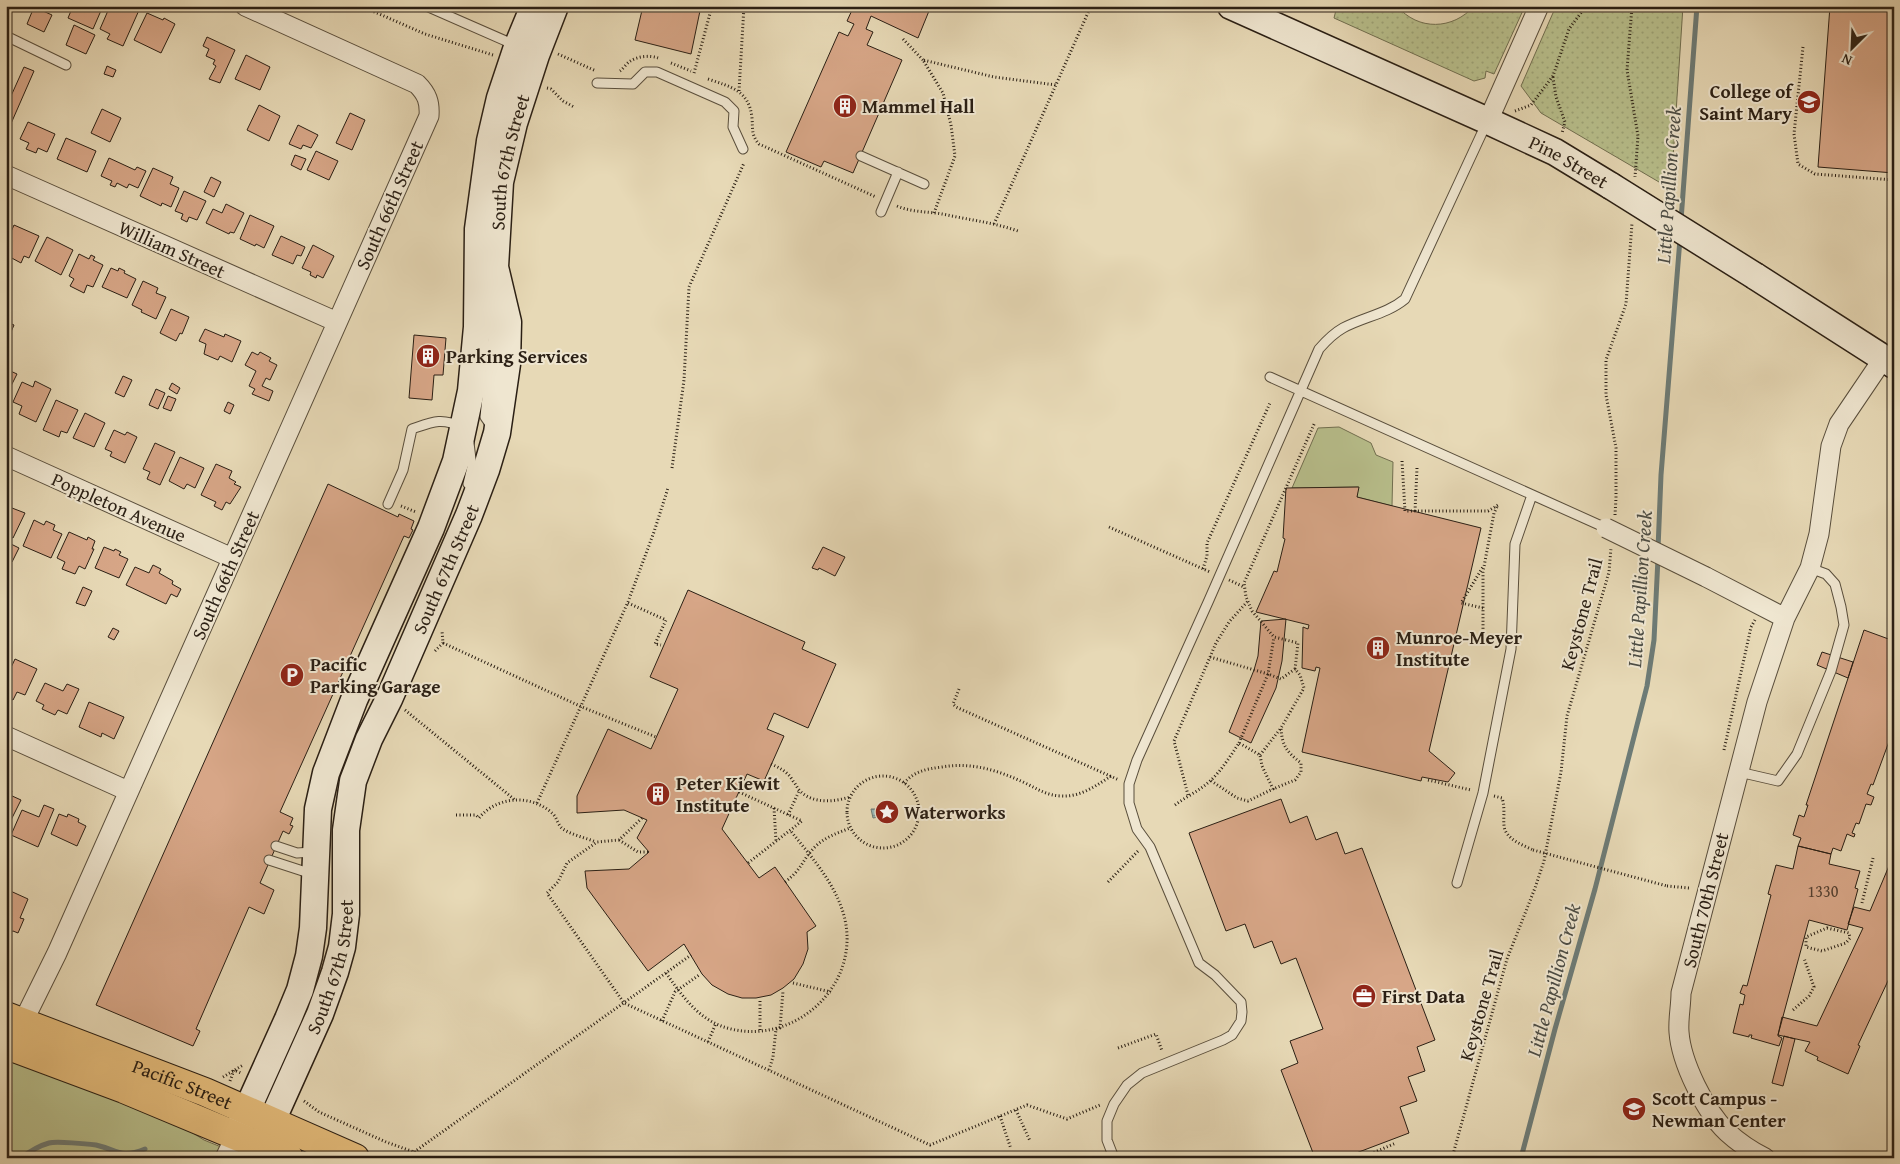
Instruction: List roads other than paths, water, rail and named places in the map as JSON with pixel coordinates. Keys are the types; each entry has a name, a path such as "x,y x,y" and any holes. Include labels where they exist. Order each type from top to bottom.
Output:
{"main road":[{"name":"South 67th Street","path":"244,1149 247,1110 288,1019 305,972 312,943 320,798 326,773 358,693 431,528 456,461 472,391 477,327 479,220 490,141 508,52 534,6"},
{"name":"South 67th Street","path":"244,1149 273,1121 320,1014 336,972 342,947 346,914 346,830 353,781 369,739 389,699 468,515 486,470 497,433 507,364 508,322 495,267 500,182 514,123 536,55 555,6"},
{"name":"Pine Street","path":"1231,6 1488,121 1623,184 1755,276 1890,364"},
{"path":"340,736 341,760 335,817 335,843 346,863"},
{"name":"Pacific Street","path":"14,1019 247,1110 355,1158"},
{"name":"Pacific Street","path":"8,1046 124,1089 244,1149 289,1158"}],"street":[{"name":"South 66th Street","path":"8,1046 14,1019 57,953 429,116 428,100 424,91 417,84 245,6"},
{"path":"1488,121 1539,6"},
{"name":"William Street","path":"6,175 337,322"},
{"name":"South 70th Street","path":"1765,1158 1748,1149 1725,1131 1704,1102 1688,1069 1679,1033 1681,993 1756,702 1785,618 1810,568 1819,534 1831,446 1839,424 1890,364"},
{"name":"Poppleton Avenue","path":"6,456 232,558"},
{"path":"1611,529 1785,618"},
{"path":"6,736 128,791"}],"lane":[{"path":"426,6 508,52"},
{"path":"6,36 66,65"},
{"path":"597,82 633,84 645,72 657,72 725,102 734,112 733,126 743,149"},
{"path":"1114,1158 1108,1140 1107,1121 1119,1096 1127,1085 1142,1073 1232,1035 1241,1021 1242,1012 1241,1002 1198,963 1147,843 1137,829 1129,803 1129,784 1137,760 1319,349 1331,336 1344,328 1395,307 1405,299 1488,121"},
{"path":"861,156 924,184"},
{"path":"881,212 898,172"},
{"path":"478,284 492,303 493,337 486,417 497,433"},
{"path":"1270,377 1611,529"},
{"path":"388,504 402,470 412,429 435,421 453,423 464,428 471,450 472,467 467,489"},
{"path":"1457,883 1483,793 1511,649 1515,544 1532,495"},
{"path":"412,644 417,616 438,561"},
{"path":"1739,772 1778,781 1797,754 1831,671 1844,625 1842,607 1835,584 1826,574 1810,568"},
{"path":"276,846 297,853 315,863"},
{"path":"270,860 315,863"}],"water":[{"path":"871,809 896,809 896,814 873,818"}],"waterway":[{"name":"Little Papillion Creek","path":"1681,220 1697,6"},
{"name":"Little Papillion Creek","path":"1658,549 1661,475 1680,239"},
{"name":"Little Papillion Creek","path":"1521,1158 1595,889 1647,686 1654,640 1658,558"},
{"path":"21,1158 37,1147 53,1142 96,1145 119,1153 137,1152 145,1149"}],"place":[{"name":"College of Saint Mary","path":"1809,102"},
{"name":"Mammel Hall","path":"845,106"},
{"name":"Parking Services","path":"428,356"},
{"name":"Munroe-Meyer Institute","path":"1378,648"},
{"name":"Pacific Parking Garage","path":"292,675"},
{"name":"Peter Kiewit Institute","path":"658,794"},
{"name":"Waterworks","path":"887,812"},
{"name":"First Data","path":"1364,996"},
{"name":"Scott Campus - Newman Center","path":"1634,1109"}]}
